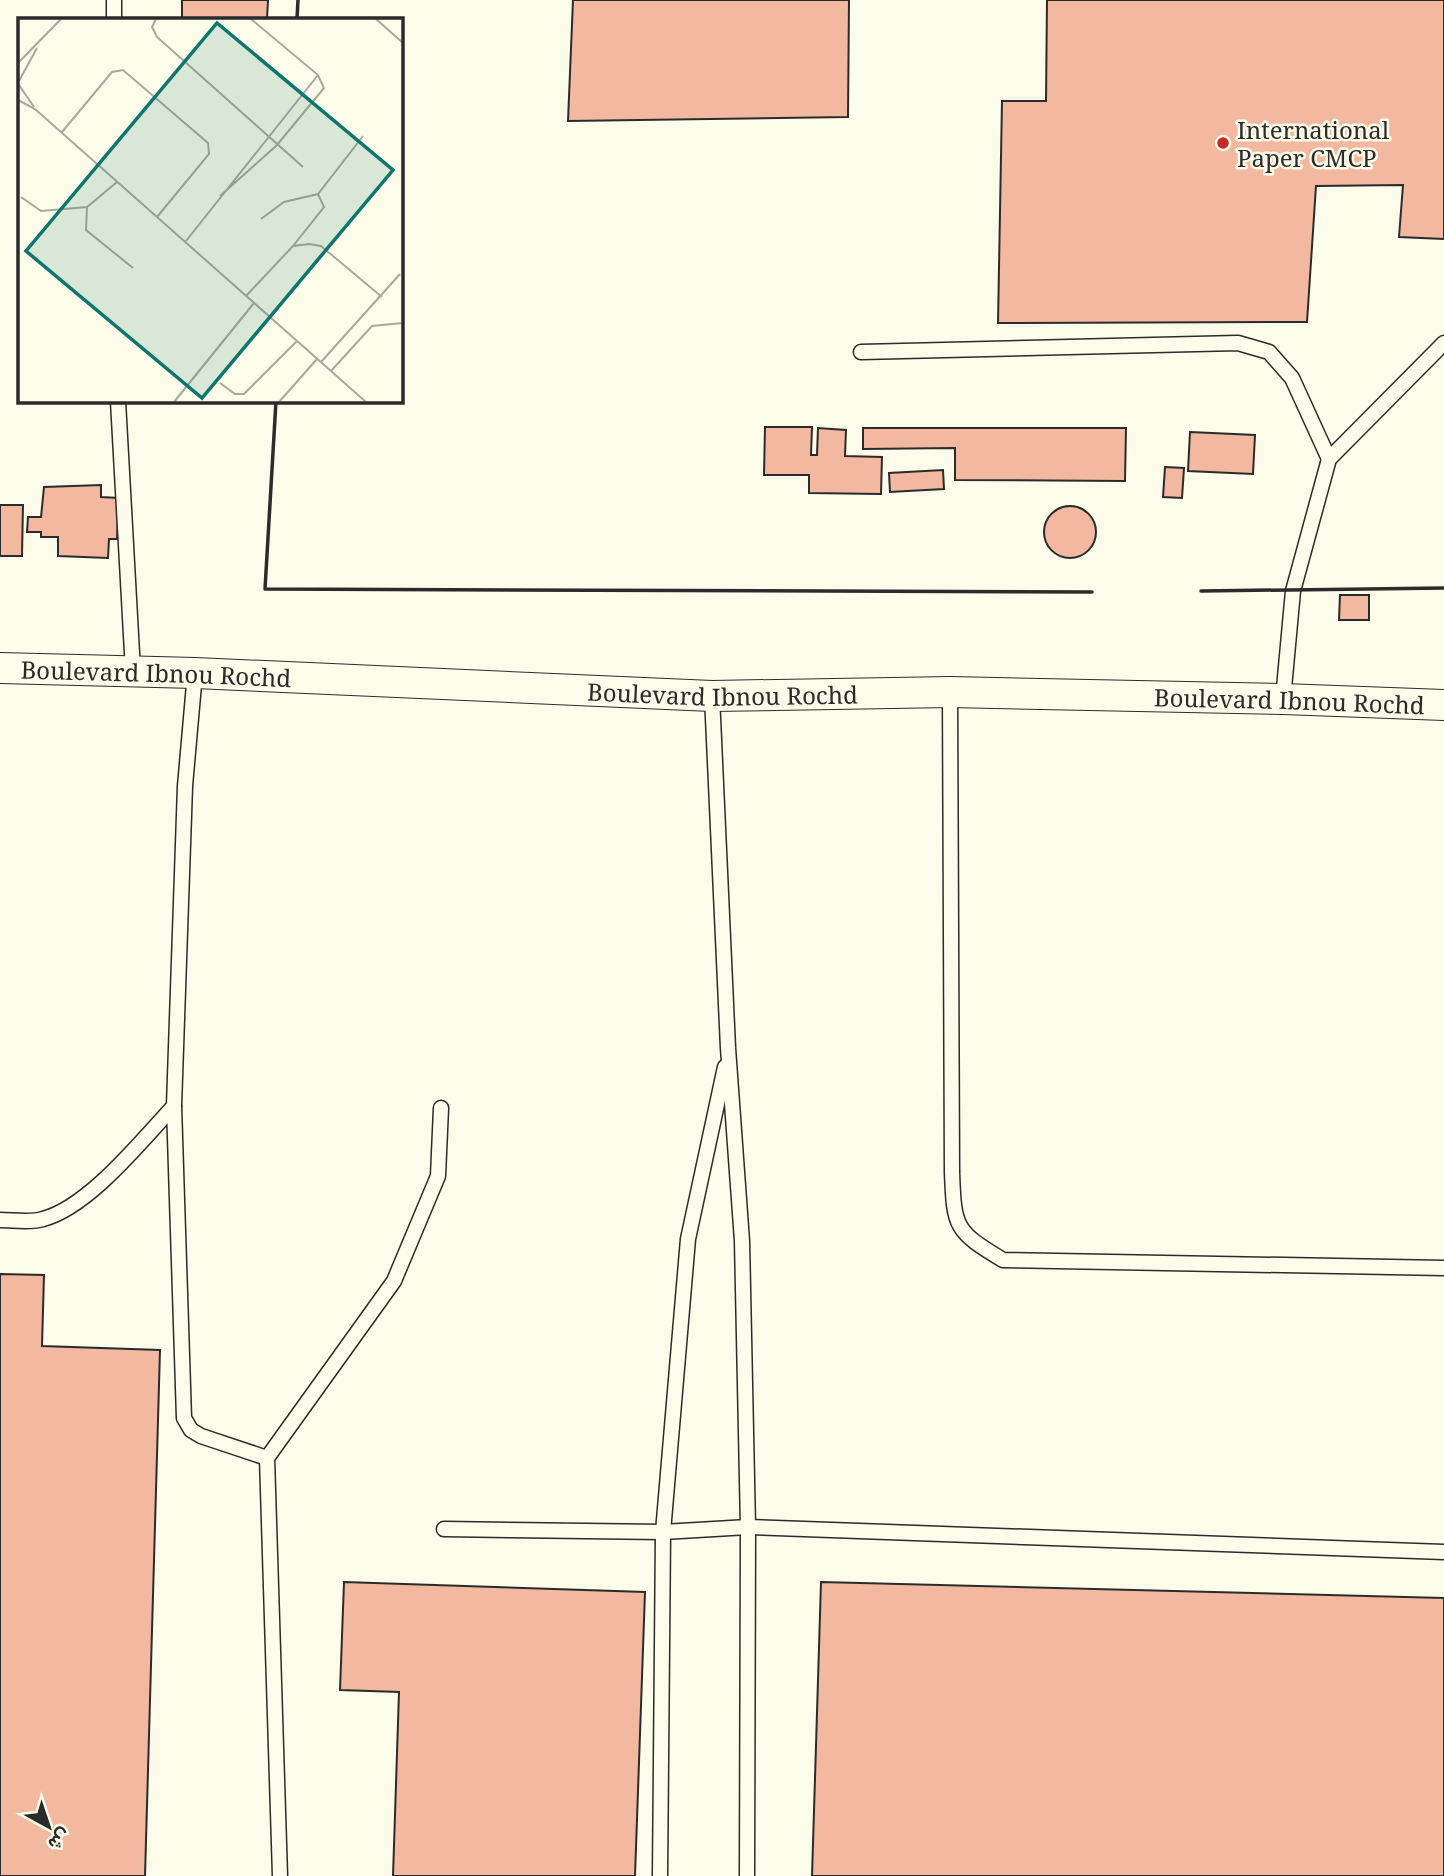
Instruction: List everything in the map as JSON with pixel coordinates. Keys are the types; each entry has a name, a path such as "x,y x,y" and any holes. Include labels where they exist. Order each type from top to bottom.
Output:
{"street":[{"name":"Boulevard Ibnou Rochd","path":"0,668 195,673 712,696 950,692 1444,705"}],"lane":[{"path":"114,0 114,18"},
{"path":"861,352 1238,343 1269,352 1292,378 1329,459"},
{"path":"1283,699 1293,591 1329,459 1444,343"},
{"path":"118,402 133,671"},
{"path":"195,673 185,786 173,1106 184,1418 191,1430 201,1436 267,1458"},
{"path":"950,692 952,1172 953,1208 960,1228 977,1244 1003,1260 1444,1268"},
{"path":"712,696 729,1048 742,1241 748,1527 747,1876"},
{"path":"660,1876 663,1532 688,1239 729,1048"},
{"path":"0,1220 43,1220 72,1206 106,1178 173,1106"},
{"path":"281,1876 267,1458 394,1281 438,1177 441,1108"},
{"path":"444,1529 663,1532 748,1527 1444,1552"}],"building":[{"path":"182,0 268,0 267,18 182,18"},
{"path":"573,0 849,0 848,117 568,121"},
{"name":"International Paper CMCP","path":"1047,0 1444,0 1444,239 1399,237 1403,185 1316,186 1307,322 998,323 1002,101 1046,101"},
{"path":"765,427 812,427 811,455 817,455 818,428 846,430 845,456 882,457 881,494 809,493 809,475 764,475"},
{"path":"863,428 1126,428 1125,481 955,480 955,448 863,449"},
{"path":"1190,432 1255,435 1253,474 1188,471"},
{"path":"1165,467 1184,468 1182,498 1163,497"},
{"path":"943,470 944,489 890,492 889,473"},
{"path":"101,485 101,497 119,498 117,539 109,539 108,558 58,556 58,537 41,537 41,532 27,532 28,517 41,517 44,487"},
{"path":"0,505 23,505 22,556 0,556"},
{"path":"1070,506 1080,508 1088,514 1094,522 1094,542 1088,550 1080,556 1070,558 1060,556 1052,550 1046,542 1044,532 1046,522 1052,514 1060,508"},
{"path":"1340,595 1369,595 1369,620 1339,620"},
{"path":"0,1274 44,1275 42,1346 160,1350 145,1876 0,1876"},
{"path":"344,1582 645,1592 635,1876 393,1876 399,1692 340,1690"},
{"path":"821,1582 1444,1598 1444,1876 812,1876"}],"wall":[{"path":"297,18 298,0"},
{"path":"276,402 265,589 1092,592"},
{"path":"1201,591 1444,588"}],"place":[{"name":"International Paper CMCP","path":"1223,143"}]}
